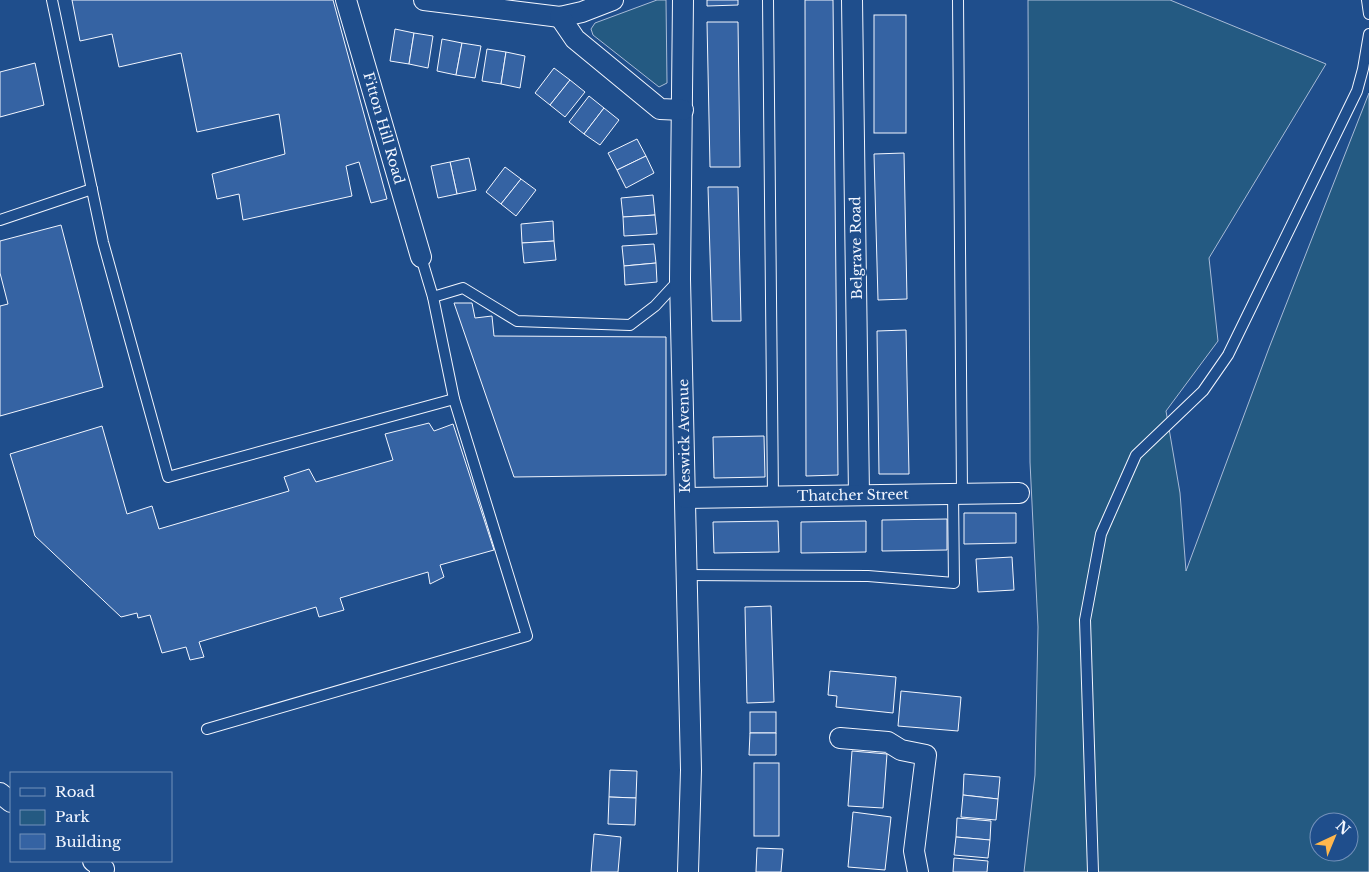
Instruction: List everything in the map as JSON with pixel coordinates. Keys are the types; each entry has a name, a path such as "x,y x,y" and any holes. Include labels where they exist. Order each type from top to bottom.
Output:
{"street":[{"name":"Fitton Hill Road","path":"346,0 421,257"},
{"path":"424,0 560,18 613,0"},
{"name":"Keswick Avenue","path":"683,0 680,279 691,770 688,872"},
{"name":"Belgrave Road","path":"852,0 858,495"},
{"path":"560,18 575,40 660,109 683,110"},
{"name":"Thatcher Street","path":"686,498 1019,493"},
{"path":"840,738 888,742 901,750 926,755 914,851 918,872"},
{"path":"0,793 10,801"},
{"path":"95,862 104,868 100,872"}],"lane":[{"path":"52,0 103,242 168,477 454,400"},
{"path":"768,0 773,497"},
{"path":"687,574 868,576 954,583 958,493 958,0"},
{"path":"1367,0 1369,14"},
{"path":"1093,872 1085,620 1101,534 1136,455 1203,391 1228,356 1357,91 1369,34"},
{"path":"0,220 92,188"},
{"path":"206,730 527,636 454,400 433,297 421,257"},
{"path":"433,297 463,288 518,321 630,325 654,306 680,279"}],"green space":[{"path":"657,0 666,0 667,83 659,87 593,35 591,29 595,23"},
{"path":"1028,0 1170,0 1326,64 1209,258 1218,341 1166,411 1180,493 1186,571 1269,348 1369,93 1369,872 1024,872 1035,775 1038,627 1030,462"}],"building":[{"path":"72,0 333,0 387,199 371,203 359,162 346,166 352,196 243,220 239,194 217,199 212,174 285,154 279,114 197,132 181,53 119,67 112,34 80,41"},
{"path":"707,0 738,0 738,5 707,6"},
{"path":"805,0 833,0 838,475 806,476"},
{"path":"874,15 906,15 906,133 874,133"},
{"path":"707,22 738,22 740,167 710,167"},
{"path":"395,29 414,33 409,64 390,61"},
{"path":"414,33 433,36 428,68 409,64"},
{"path":"442,39 462,43 456,75 437,71"},
{"path":"462,43 481,46 475,78 456,75"},
{"path":"487,49 506,52 501,84 482,81"},
{"path":"506,52 525,56 520,88 501,84"},
{"path":"35,63 44,105 0,117 0,72"},
{"path":"554,68 570,80 550,105 535,93"},
{"path":"570,80 585,92 565,117 550,105"},
{"path":"589,96 604,108 584,134 569,122"},
{"path":"604,108 619,120 600,145 584,134"},
{"path":"637,139 646,156 617,170 608,153"},
{"path":"904,153 907,299 878,300 874,154"},
{"path":"646,156 654,173 626,188 617,170"},
{"path":"469,158 476,190 457,194 450,162"},
{"path":"450,162 457,194 438,198 431,166"},
{"path":"505,167 521,179 501,204 486,192"},
{"path":"521,179 536,190 516,216 501,204"},
{"path":"708,187 738,187 741,321 712,321"},
{"path":"653,195 655,215 623,217 621,198"},
{"path":"655,215 657,234 624,236 623,217"},
{"path":"553,221 554,241 522,243 521,224"},
{"path":"61,225 103,387 0,416 0,306 8,304 0,273 0,241"},
{"path":"554,241 556,260 524,263 522,243"},
{"path":"654,244 656,263 624,266 622,246"},
{"path":"656,263 657,282 625,285 624,266"},
{"path":"454,303 472,303 475,318 492,316 494,336 666,337 666,475 514,477"},
{"path":"906,330 909,474 879,474 877,331"},
{"path":"429,423 434,431 453,424 494,550 440,565 444,577 430,584 428,572 340,598 344,610 319,617 316,607 199,642 204,657 190,660 186,647 162,653 150,615 138,618 137,613 121,617 35,536 10,454 102,426 127,514 152,506 159,529 289,491 284,477 309,469 316,482 393,460 385,434"},
{"path":"764,436 765,477 714,478 713,437"},
{"path":"964,513 1016,513 1016,543 964,544"},
{"path":"947,519 947,550 882,551 882,520"},
{"path":"778,521 779,552 714,553 713,522"},
{"path":"866,521 866,552 801,553 801,522"},
{"path":"1012,557 1014,590 978,592 976,559"},
{"path":"771,606 774,702 747,703 745,607"},
{"path":"830,671 896,677 893,713 836,707 837,696 828,695"},
{"path":"901,691 961,697 958,731 898,726"},
{"path":"750,712 776,712 776,733 750,733"},
{"path":"750,733 776,733 776,755 749,755"},
{"path":"852,751 887,754 883,808 848,806"},
{"path":"754,763 779,763 779,836 754,836"},
{"path":"610,770 637,771 636,798 609,797"},
{"path":"964,774 1000,777 998,799 963,795"},
{"path":"963,795 998,799 996,820 961,817"},
{"path":"609,797 636,798 635,825 608,824"},
{"path":"853,812 891,817 885,870 848,867"},
{"path":"957,818 991,821 990,840 956,837"},
{"path":"594,834 621,837 618,872 591,872"},
{"path":"956,837 990,840 988,858 954,855"},
{"path":"757,848 783,849 781,872 756,872"},
{"path":"954,858 988,861 987,872 953,872"}]}
